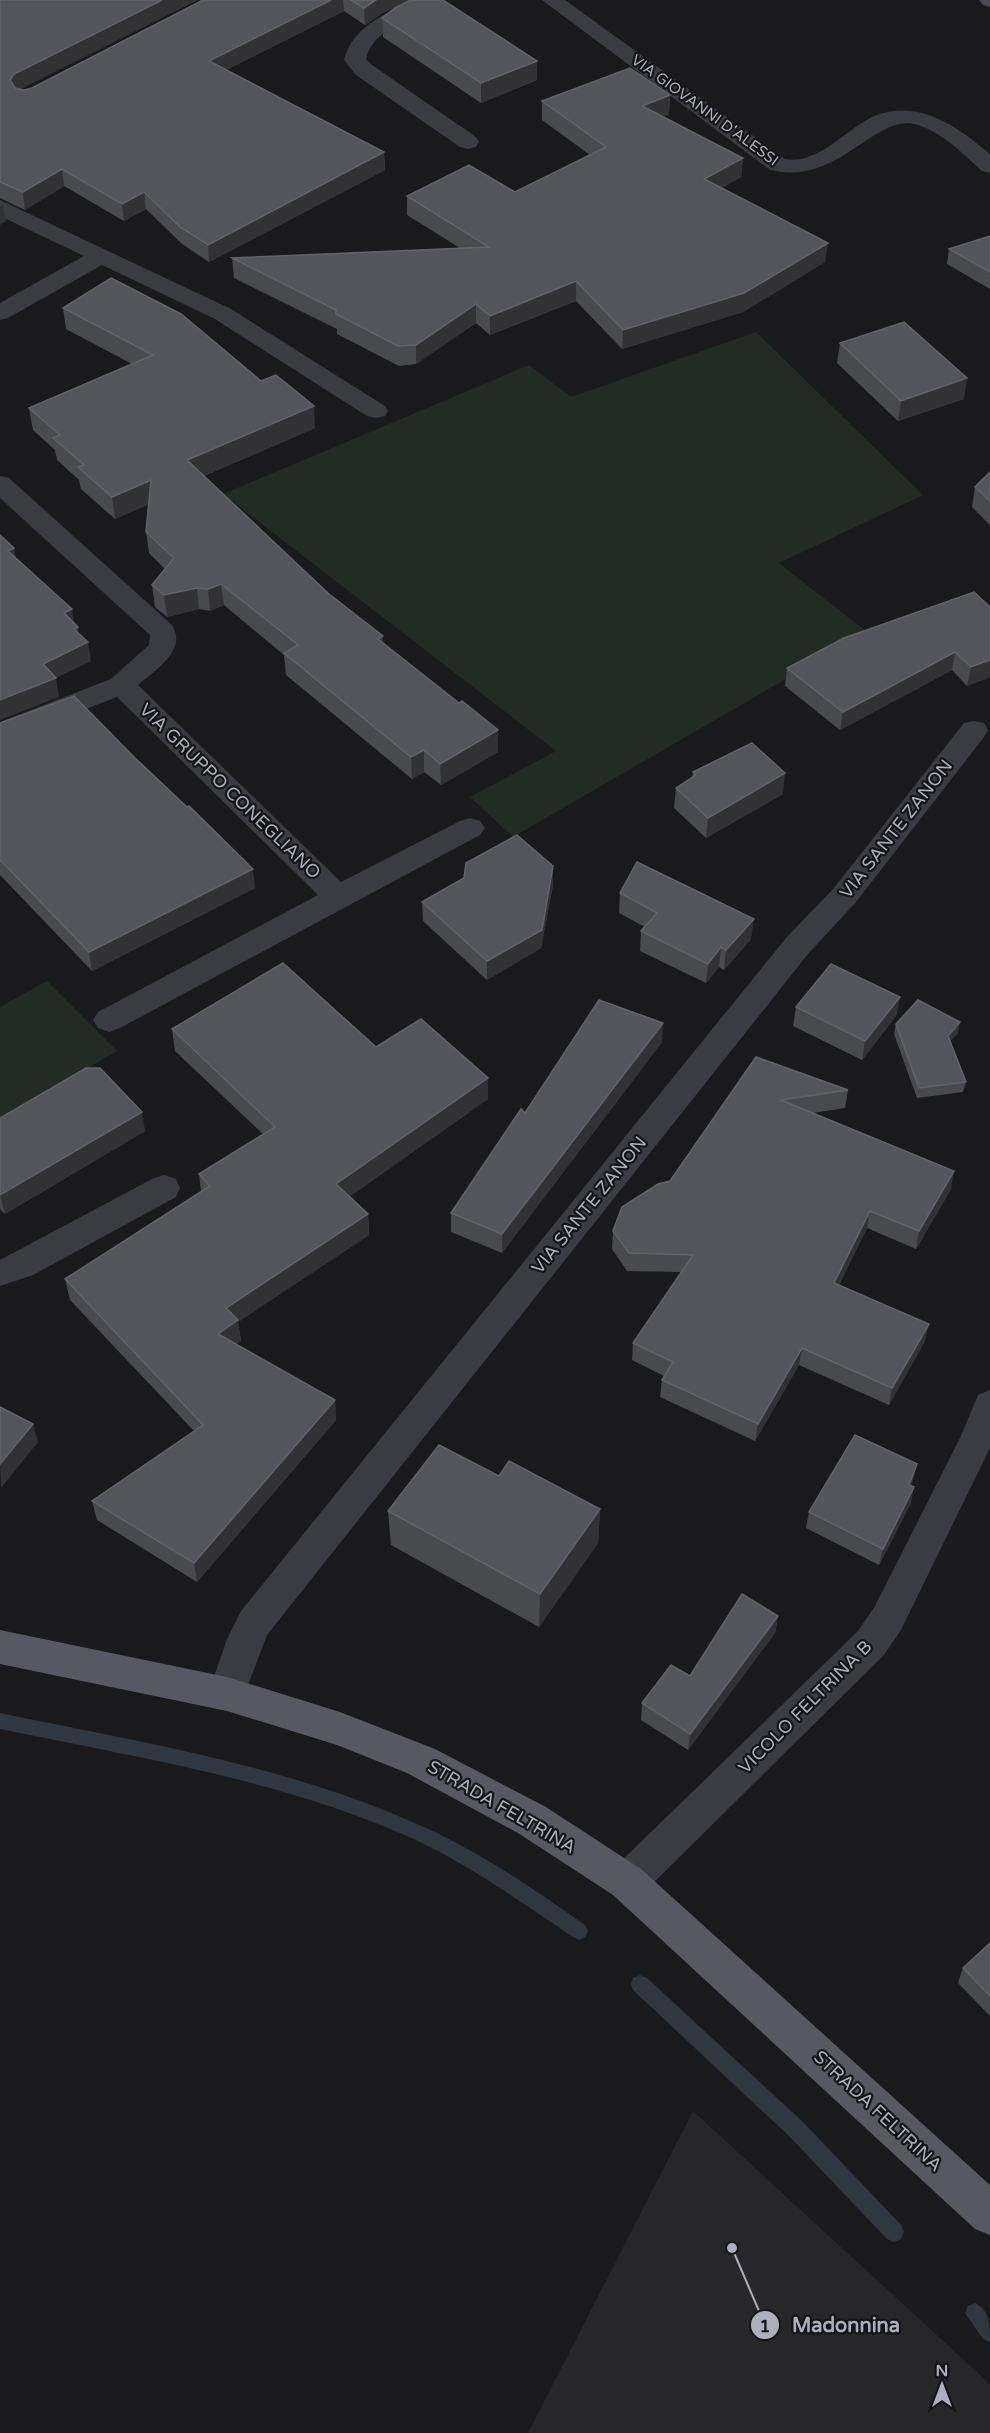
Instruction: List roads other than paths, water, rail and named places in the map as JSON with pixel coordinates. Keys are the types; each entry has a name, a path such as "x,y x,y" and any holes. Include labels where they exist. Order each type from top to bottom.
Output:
{"main road":[{"name":"STRADA FELTRINA","path":"0,1647 227,1694 340,1729 421,1761 532,1820 627,1882 989,2210"}],"street":[{"path":"430,0 371,33 356,51 355,60 363,70 468,142"},
{"name":"VIA GIOVANNI D'ALESSI","path":"552,0 778,165 788,168 811,166 887,118 910,116 947,129 990,166"},
{"path":"0,207 223,314 376,411"},
{"path":"0,313 101,256"},
{"path":"0,484 162,631 163,646 121,685 0,733"},
{"name":"VIA GRUPPO CONEGLIANO","path":"121,685 338,897"},
{"name":"VIA SANTE ZANON","path":"227,1694 254,1623 797,946 845,895 974,730"},
{"name":"VIA GRUPPO CONEGLIANO","path":"109,1020 470,828"},
{"path":"0,1273 21,1266 164,1188"},
{"name":"VICOLO FELTRINA B","path":"627,1882 871,1643 888,1618 977,1439 990,1405"}],"waterway":[{"path":"0,1721 197,1762 317,1794 419,1833 489,1869 579,1931"},
{"path":"640,1984 797,2130 894,2232"},
{"path":"975,2313 990,2332"}],"place":[{"name":"Madonnina","path":"732,2248"}]}
